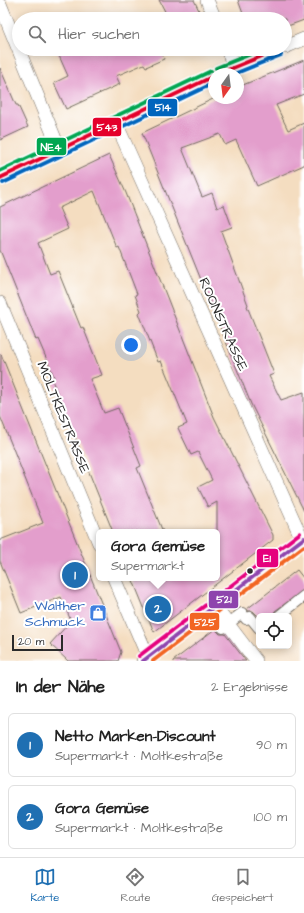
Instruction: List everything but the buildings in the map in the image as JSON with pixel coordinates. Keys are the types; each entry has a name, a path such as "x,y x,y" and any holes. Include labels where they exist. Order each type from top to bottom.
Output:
{"street":[{"path":"207,0 212,12"},
{"path":"0,4 12,33"},
{"path":"292,44 304,39"},
{"path":"21,56 60,151"},
{"path":"230,56 234,67 262,56"},
{"path":"0,178 60,151 208,79"},
{"name":"ROONSTRASSE","path":"116,123 303,538"},
{"name":"MOLTKESTRASSE","path":"0,303 96,536"},
{"path":"115,581 146,659 303,538"},
{"path":"283,613 304,596"},
{"path":"214,607 228,623 256,661"},
{"path":"249,661 223,627 242,613 246,619 250,617 256,624"}],"transit line":[{"name":"NE4","path":"216,68 246,56"},
{"name":"543","path":"233,68 262,56"},
{"name":"514","path":"244,70 279,56"},
{"name":"NE4","path":"0,171 208,72"},
{"name":"543","path":"0,178 208,79"},
{"name":"514","path":"3,183 208,86"},
{"name":"E1","path":"139,656 300,533"},
{"name":"521","path":"143,661 304,538"},
{"name":"525","path":"153,661 304,546"}],"place":[{"name":"Netto Marken-Discount","path":"75,575"},
{"name":"Gora Gemüse","path":"158,609"},
{"name":"Walther Schmuck","path":"98,613"}]}
